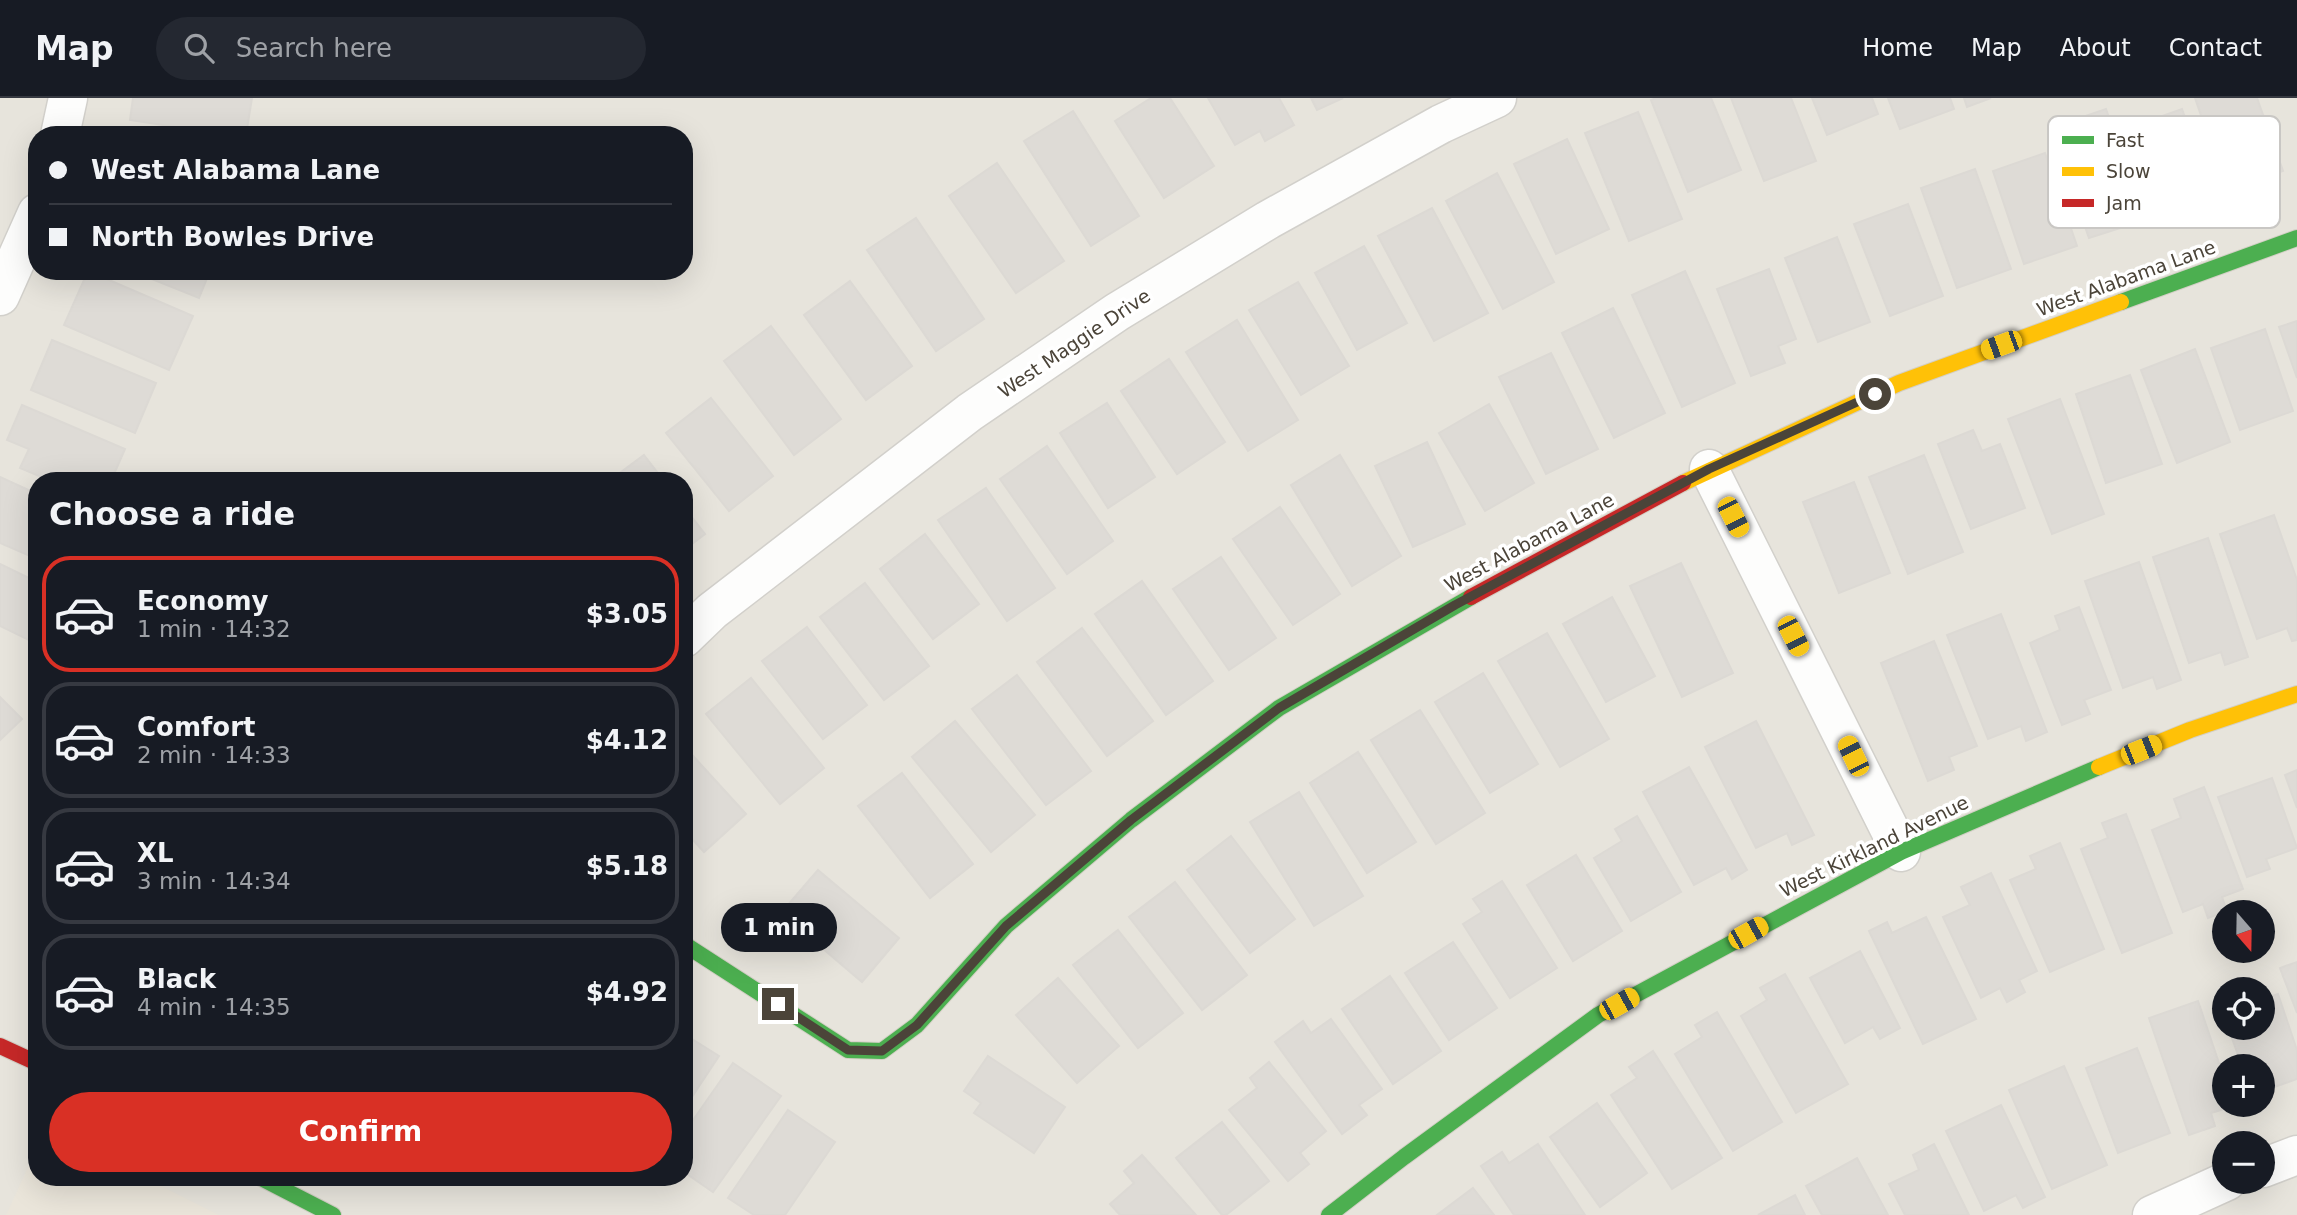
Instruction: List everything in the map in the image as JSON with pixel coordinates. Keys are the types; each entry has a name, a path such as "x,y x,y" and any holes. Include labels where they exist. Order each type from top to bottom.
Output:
{"street":[{"path":"62,126 68,98"},
{"name":"West Maggie Drive","path":"693,629 712,611 970,412 1117,312 1268,220 1441,124 1497,98"},
{"path":"0,296 28,233"},
{"name":"West Alabama Lane","path":"693,950 848,1050 882,1051 917,1025 1006,926 1131,820 1279,708 1455,605 1709,469 1899,383 2297,238"},
{"path":"1709,469 1901,852"},
{"name":"West Kirkland Avenue","path":"1329,1215 1598,1015 1901,852 2041,790 2190,730 2297,694"},
{"path":"0,1046 28,1059"},
{"path":"2275,1163 2297,1155"},
{"path":"277,1186 333,1215"},
{"path":"2152,1215 2212,1188"}],"shaded area":[{"path":"0,98 2297,98 2297,1215 0,1215"},
{"path":"28,1167 28,1186 161,1186 219,1215 6,1215"}],"building":[{"path":"133,98 252,98 247,126 169,126 130,120"},
{"path":"1151,98 1170,98 1214,166 1164,198 1115,121"},
{"path":"1208,98 1279,98 1294,125 1265,141 1260,131 1235,145"},
{"path":"1311,98 1343,98 1317,110"},
{"path":"1711,98 1741,170 1688,192 1651,100"},
{"path":"1731,98 1791,98 1816,161 1764,181"},
{"path":"1812,98 1872,98 1878,114 1827,135"},
{"path":"1888,98 1950,98 1954,109 1900,129"},
{"path":"1964,98 1991,98 1967,107"},
{"path":"2195,98 2257,98 2263,116 2201,116"},
{"path":"2106,109 2108,116 2085,116"},
{"path":"2182,109 2184,116 2162,116"},
{"path":"1073,111 1139,216 1091,246 1024,141"},
{"path":"1638,112 1682,219 1629,241 1585,133"},
{"path":"1567,139 1609,229 1556,254 1514,164"},
{"path":"2045,153 2048,162 2048,228 2071,228 2077,246 2024,264 1993,171"},
{"path":"997,163 1064,261 1016,293 949,196"},
{"path":"1975,169 2011,269 1957,288 1921,188"},
{"path":"1497,173 1554,282 1503,309 1446,201"},
{"path":"1908,204 1943,296 1890,316 1854,224"},
{"path":"1432,208 1488,313 1434,341 1378,236"},
{"path":"916,218 984,319 936,351 867,250"},
{"path":"2085,228 2120,228 2089,238"},
{"path":"1837,237 1870,322 1818,342 1785,258"},
{"path":"1364,246 1407,323 1357,350 1315,273"},
{"path":"1769,269 1796,339 1778,346 1785,363 1751,376 1717,289"},
{"path":"1685,271 1735,383 1682,407 1632,295"},
{"path":"84,280 109,280 193,316 169,370 64,325"},
{"path":"154,280 206,280 199,298"},
{"path":"850,281 912,366 866,400 804,315"},
{"path":"1298,282 1349,366 1301,395 1249,310"},
{"path":"1613,308 1665,413 1614,438 1562,333"},
{"path":"1237,320 1298,420 1248,451 1186,352"},
{"path":"2297,321 2297,378 2279,327"},
{"path":"771,326 841,419 794,455 724,361"},
{"path":"2265,329 2293,411 2240,430 2211,348"},
{"path":"52,340 156,383 135,433 31,390"},
{"path":"2195,349 2230,442 2177,463 2141,370"},
{"path":"1551,353 1598,449 1546,474 1499,377"},
{"path":"1169,359 1225,442 1177,474 1121,391"},
{"path":"2130,375 2162,464 2106,483 2076,394"},
{"path":"711,398 773,476 729,511 666,433"},
{"path":"2060,399 2104,514 2052,534 2008,419"},
{"path":"1107,403 1155,477 1108,508 1060,433"},
{"path":"1489,404 1534,483 1485,511 1439,433"},
{"path":"22,405 125,449 115,472 30,472 20,468 29,449 7,440"},
{"path":"1973,430 1982,451 2000,444 2025,508 1971,529 1938,444"},
{"path":"1427,442 1465,524 1413,547 1375,466"},
{"path":"1047,446 1113,541 1067,574 1000,479"},
{"path":"644,455 657,472 621,472"},
{"path":"1340,455 1401,556 1352,586 1291,485"},
{"path":"1924,455 1963,552 1908,574 1869,477"},
{"path":"0,477 28,490 28,555 0,543"},
{"path":"1854,482 1890,573 1839,593 1803,502"},
{"path":"986,488 1055,588 1007,621 938,520"},
{"path":"1280,507 1340,594 1293,625 1233,539"},
{"path":"2274,515 2297,580 2297,640 2292,641 2287,628 2257,639 2220,534"},
{"path":"693,519 705,534 693,543"},
{"path":"925,534 979,604 933,639 880,569"},
{"path":"2208,538 2248,657 2225,665 2221,652 2189,663 2153,557"},
{"path":"1221,557 1276,638 1229,670 1173,589"},
{"path":"2139,562 2181,680 2157,689 2153,677 2123,688 2085,581"},
{"path":"1681,563 1733,673 1682,697 1630,586"},
{"path":"0,564 28,578 28,640 0,626"},
{"path":"1142,581 1213,681 1166,715 1095,614"},
{"path":"865,583 929,666 884,700 820,617"},
{"path":"1612,597 1655,676 1606,702 1563,624"},
{"path":"2079,607 2111,690 2084,700 2090,714 2062,725 2030,643 2060,630 2055,616"},
{"path":"2001,614 2047,732 2026,741 2021,726 1988,739 1947,635"},
{"path":"807,627 867,705 823,739 762,661"},
{"path":"1082,628 1153,721 1107,756 1037,662"},
{"path":"1547,633 1609,739 1560,767 1498,661"},
{"path":"1934,641 1977,746 1949,757 1954,770 1928,781 1881,663"},
{"path":"1483,673 1538,764 1490,793 1435,702"},
{"path":"1017,675 1091,771 1046,805 972,709"},
{"path":"751,678 824,768 780,804 706,714"},
{"path":"0,697 22,719 0,740"},
{"path":"1420,710 1485,813 1436,844 1371,740"},
{"path":"955,721 1035,815 991,852 912,757"},
{"path":"1756,721 1814,835 1792,845 1787,833 1756,848 1705,747"},
{"path":"1358,752 1416,842 1367,873 1310,783"},
{"path":"693,756 746,814 704,852 693,840"},
{"path":"1689,767 1747,870 1732,879 1726,868 1694,885 1643,792"},
{"path":"2297,770 2297,808 2285,775"},
{"path":"902,773 973,864 930,898 858,806"},
{"path":"2272,778 2297,848 2266,859 2270,869 2247,877 2218,797"},
{"path":"2204,787 2243,889 2222,897 2223,900 2212,900 2212,917 2208,918 2203,904 2183,912 2152,830 2181,818 2174,799"},
{"path":"1299,792 1363,896 1314,926 1250,822"},
{"path":"2126,814 2172,933 2122,953 2081,849 2108,838 2102,823"},
{"path":"1637,816 1681,892 1631,921 1594,858 1622,841 1615,829"},
{"path":"1231,836 1295,919 1250,953 1187,870"},
{"path":"2060,843 2104,949 2050,972 2010,880 2036,869 2030,856"},
{"path":"1576,855 1622,931 1573,961 1527,885"},
{"path":"818,870 899,938 862,982 781,913"},
{"path":"1991,873 2037,971 2019,980 2025,992 2007,1002 2000,988 1981,998 1943,917 1970,905 1961,887"},
{"path":"1502,881 1557,968 1510,998 1463,924 1482,912 1473,899"},
{"path":"1175,882 1247,975 1202,1010 1129,917"},
{"path":"1926,917 1976,1019 1923,1044 1869,931 1887,922 1892,933"},
{"path":"1118,930 1183,1013 1138,1048 1073,965"},
{"path":"1453,942 1497,1008 1449,1040 1405,973"},
{"path":"1860,951 1900,1028 1880,1039 1873,1027 1845,1043 1810,978"},
{"path":"2297,962 2297,1013 2280,968"},
{"path":"1785,974 1848,1084 1796,1113 1741,1016 1767,1000 1760,988"},
{"path":"1390,976 1441,1051 1393,1084 1342,1009"},
{"path":"1058,978 1119,1046 1077,1083 1016,1015"},
{"path":"2278,994 2297,1050 2297,1079 2275,1087 2275,1054 2238,1054 2233,1040 2275,1040 2275,995"},
{"path":"2198,1001 2216,1054 2212,1054 2211,1113 2215,1126 2189,1135 2149,1018"},
{"path":"1717,1012 1782,1122 1733,1151 1675,1054 1702,1037 1695,1025"},
{"path":"1331,1019 1382,1089 1359,1105 1367,1115 1342,1134 1275,1042 1303,1021 1311,1033"},
{"path":"693,1040 719,1056 693,1095"},
{"path":"2137,1048 2170,1133 2118,1153 2086,1068"},
{"path":"1653,1051 1722,1158 1672,1189 1611,1095 1637,1078 1629,1067"},
{"path":"988,1056 1065,1107 1034,1153 974,1113 981,1103 964,1091"},
{"path":"1269,1062 1326,1131 1300,1153 1309,1164 1288,1181 1229,1110 1257,1088 1250,1078"},
{"path":"733,1063 781,1096 713,1192 693,1178 693,1120"},
{"path":"2064,1066 2107,1165 2052,1189 2009,1090"},
{"path":"1597,1103 1647,1173 1600,1207 1550,1137"},
{"path":"2001,1105 2045,1197 2023,1208 2016,1195 1984,1211 1946,1131"},
{"path":"788,1110 835,1142 785,1215 754,1215 728,1198"},
{"path":"1222,1122 1269,1181 1226,1215 1222,1215 1176,1158"},
{"path":"1538,1144 1585,1215 1514,1215 1481,1166 1502,1152 1509,1163"},
{"path":"1934,1144 1969,1215 1905,1215 1889,1184 1919,1170 1913,1155"},
{"path":"1142,1155 1196,1215 1120,1215 1110,1204 1134,1183 1124,1171"},
{"path":"1857,1158 1888,1215 1822,1215 1806,1186"},
{"path":"1473,1188 1494,1215 1437,1215"},
{"path":"1795,1195 1805,1215 1758,1215"}],"traffic: fast":[{"path":"2121,302 2297,238"},
{"path":"693,950 848,1050 882,1051 917,1025 1006,926 1131,820 1279,708 1471,597"},
{"path":"1329,1215 1598,1015 1901,852 2099,767"},
{"path":"277,1186 333,1215"}],"traffic: slow":[{"path":"1683,483 1899,383 2121,302"},
{"path":"2099,767 2190,730 2297,694"}],"traffic: jam":[{"path":"1471,597 1683,483"},
{"path":"0,1046 28,1059"}],"route":[{"path":"778,1004 848,1050 882,1051 917,1025 1006,926 1131,820 1279,708 1455,605 1709,469 1875,394"}]}
